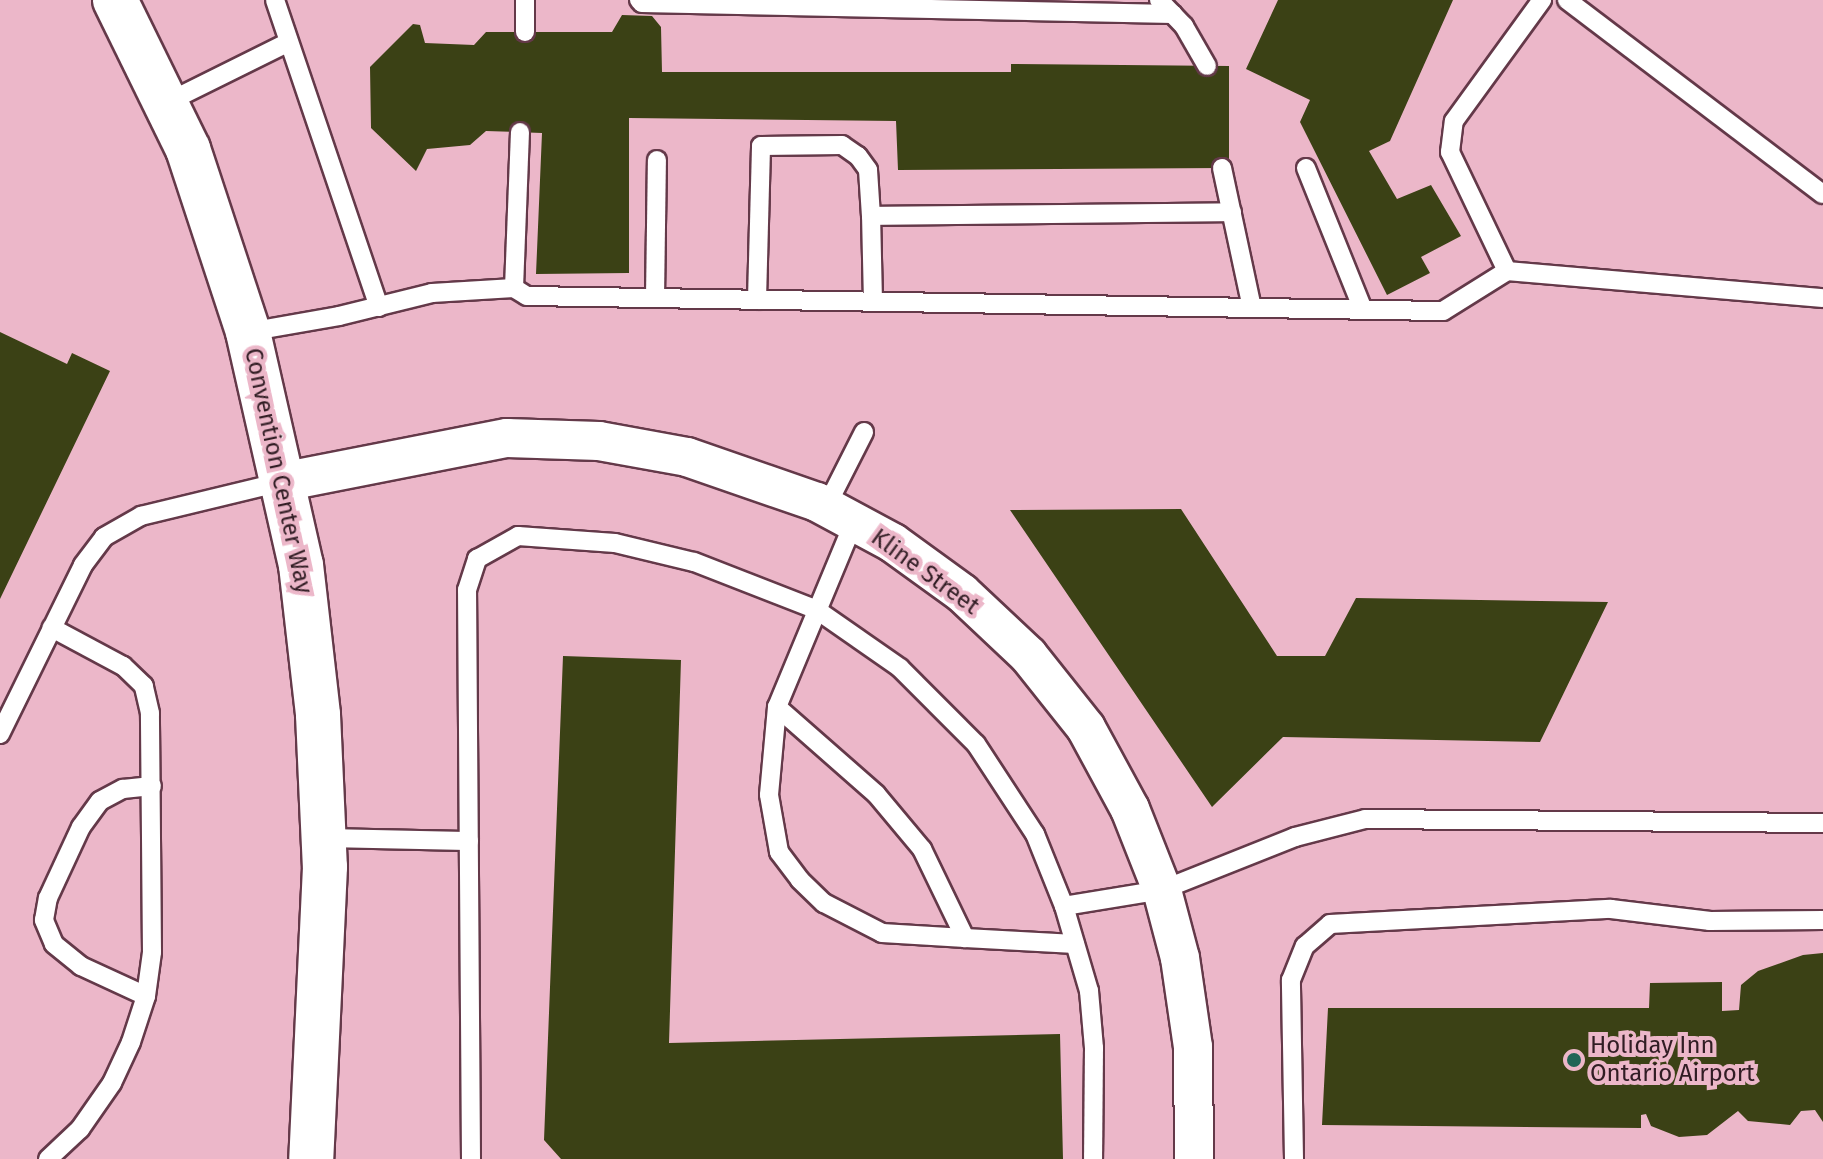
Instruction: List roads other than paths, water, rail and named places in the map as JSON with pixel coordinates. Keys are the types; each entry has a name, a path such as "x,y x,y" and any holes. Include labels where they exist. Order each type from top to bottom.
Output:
{"street":[{"name":"Convention Center Way","path":"115,0 188,149 248,332 301,565 318,715 324,838 311,1159"},
{"name":"Kline Street","path":"282,482 507,438 599,441 687,457 751,477 840,514 893,543 962,593 1028,655 1086,728 1130,809 1162,890 1180,958 1193,1047 1194,1159"}],"lane":[{"path":"275,0 379,307"},
{"path":"525,0 525,32"},
{"path":"639,0 642,3 1173,14"},
{"path":"1159,0 1184,26 1207,66"},
{"path":"1507,271 1450,152 1454,121 1542,0"},
{"path":"1567,0 1823,194"},
{"path":"166,103 289,42"},
{"path":"514,288 520,132"},
{"path":"757,300 761,146 842,145 858,156 868,170 873,302"},
{"path":"655,298 657,160"},
{"path":"1222,168 1252,308"},
{"path":"1306,168 1363,310"},
{"path":"871,216 1232,212"},
{"path":"248,332 379,307 432,293 514,288 527,296 1443,311 1507,271 1823,298"},
{"path":"864,432 817,610 777,707 769,795 779,852 800,880 824,903 882,933 1075,944"},
{"path":"0,734 83,565 104,537 141,516 282,482"},
{"path":"471,1159 467,590 477,559 518,536 615,543 694,562 817,610 900,668 976,744 1035,834 1064,906 1089,991 1094,1048 1093,1159"},
{"path":"48,1159 80,1129 112,1083 131,1042 146,996 152,952 150,713 144,686 123,666 52,628"},
{"path":"777,707 876,794 922,849 965,938"},
{"path":"146,996 81,966 54,944 44,920 48,898 81,827 100,801 123,789 152,786"},
{"path":"1064,906 1162,890 1295,837 1365,819 1823,823"},
{"path":"324,838 469,841"},
{"path":"1294,1159 1291,980 1305,946 1330,924 1611,909 1710,921 1823,920"}],"place":[{"name":"Holiday Inn Ontario Airport","path":"1574,1060"}]}
